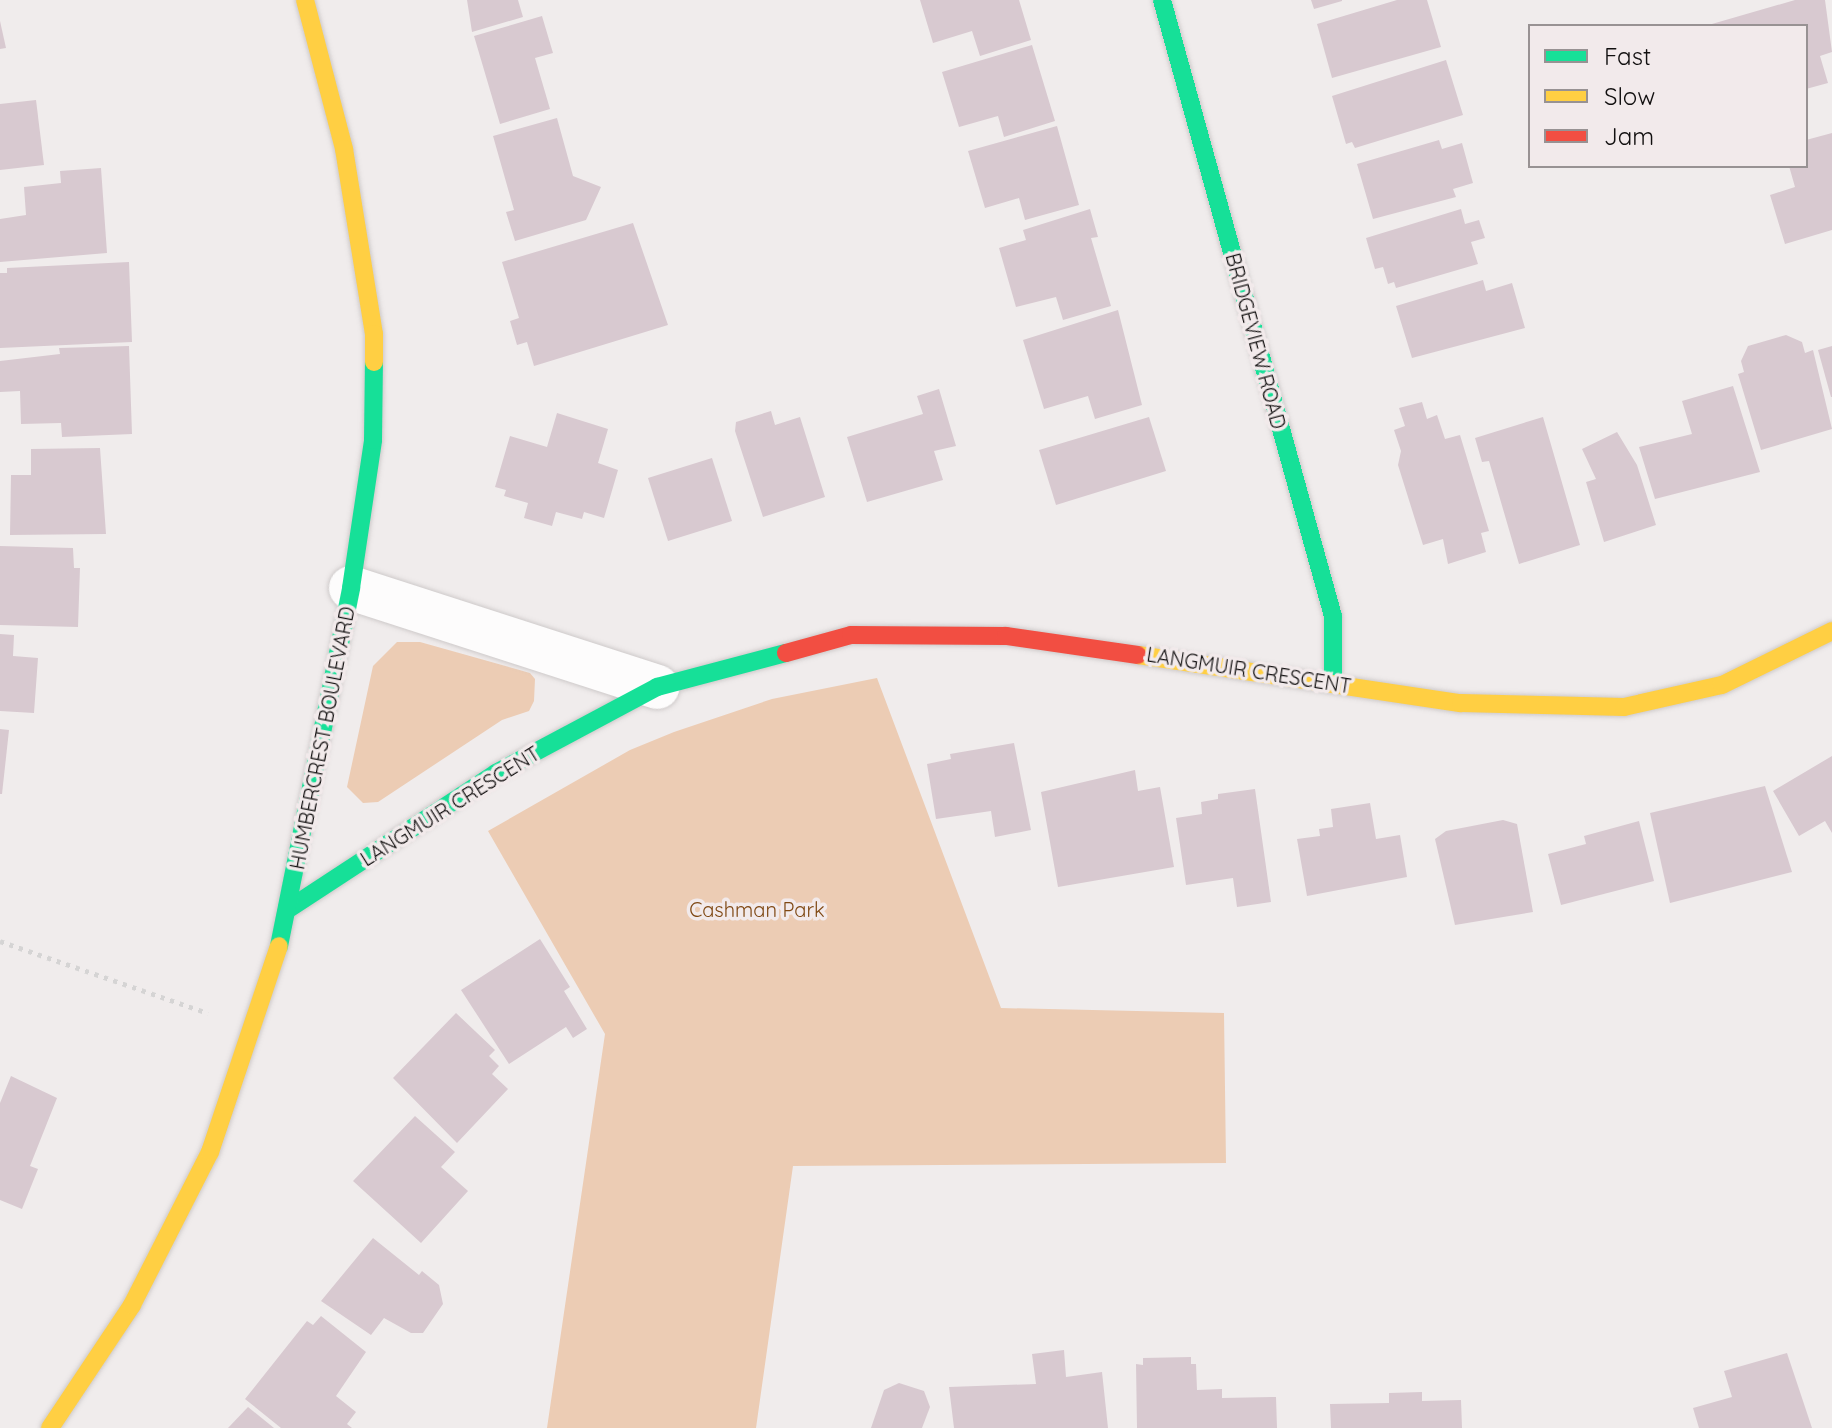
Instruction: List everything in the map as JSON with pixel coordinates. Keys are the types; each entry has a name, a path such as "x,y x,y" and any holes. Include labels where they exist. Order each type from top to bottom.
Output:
{"street":[{"name":"HUMBERCREST BOULEVARD","path":"50,1428 132,1305 210,1152 252,1038 290,908 351,588 373,440 374,334 344,149 305,0"},
{"name":"BRIDGEVIEW ROAD","path":"1162,0 1333,616 1333,683"},
{"path":"351,588 657,687"},
{"name":"LANGMUIR CRESCENT","path":"290,908 496,773 657,687 851,635 900,631 1006,636 1461,703 1624,707 1722,685 1832,631"}],"path":[{"path":"0,941 224,1019"}],"green space":[{"path":"397,642 420,642 530,673 535,679 534,701 529,711 502,720 378,802 363,803 347,787 373,666"},
{"name":"Cashman Park","path":"877,678 1001,1008 1224,1013 1226,1163 793,1166 756,1428 547,1428 605,1034 488,831 630,750 674,732 772,699"}],"building":[{"path":"467,0 518,0 523,17 472,32"},
{"path":"920,0 1019,0 1031,40 980,56 972,31 933,43"},
{"path":"1311,0 1342,0 1342,1 1314,9"},
{"path":"1397,0 1427,0 1441,47 1332,78 1317,24"},
{"path":"1795,0 1825,0 1832,52 1820,56 1828,83 1808,88 1808,24 1712,24"},
{"path":"542,16 553,53 535,58 550,109 500,124 474,36"},
{"path":"0,21 6,48 0,49"},
{"path":"1032,45 1055,121 1004,137 998,116 959,127 942,72"},
{"path":"1446,60 1463,115 1355,148 1352,142 1346,144 1332,96"},
{"path":"36,100 44,165 0,170 0,104"},
{"path":"557,118 573,176 601,187 586,220 515,241 506,212 514,210 493,136"},
{"path":"1057,126 1079,205 1025,220 1019,198 985,208 968,151"},
{"path":"1832,133 1832,230 1785,244 1770,195 1795,187 1790,168 1808,168 1808,139"},
{"path":"1439,140 1442,149 1462,143 1473,183 1453,189 1456,197 1373,219 1357,164"},
{"path":"101,168 107,253 0,262 0,219 26,215 24,187 61,183 60,171"},
{"path":"1090,209 1098,237 1091,238 1111,306 1063,320 1056,297 1016,307 999,248 1026,240 1023,230"},
{"path":"1461,209 1465,224 1479,220 1485,238 1471,242 1478,264 1396,288 1394,282 1388,284 1383,267 1375,269 1366,238"},
{"path":"633,223 668,325 534,366 527,342 517,345 510,321 519,318 502,262"},
{"path":"129,262 132,342 0,348 0,273 7,273 7,268"},
{"path":"1483,280 1486,291 1512,283 1525,328 1412,358 1396,306"},
{"path":"1118,310 1142,405 1095,419 1088,396 1044,409 1023,340"},
{"path":"1786,335 1802,342 1805,353 1813,350 1832,429 1761,450 1738,374 1744,372 1741,361 1748,346"},
{"path":"129,346 132,434 62,437 61,423 21,424 20,391 0,392 0,361 60,354 59,348"},
{"path":"1832,346 1832,397 1831,397 1818,350"},
{"path":"1733,386 1760,472 1655,499 1639,447 1692,434 1682,401"},
{"path":"939,389 956,446 934,451 943,480 867,502 847,437 923,414 917,396"},
{"path":"1422,402 1427,419 1437,415 1445,439 1460,435 1489,531 1481,533 1486,552 1448,564 1443,539 1423,545 1398,465 1401,451 1394,430 1405,426 1399,408"},
{"path":"771,411 775,425 800,417 825,497 763,517 735,431 736,422"},
{"path":"557,413 608,429 598,463 618,470 604,518 584,512 582,519 556,512 552,526 524,518 528,503 504,496 506,490 495,487 510,436 547,447"},
{"path":"1149,417 1166,471 1056,505 1039,450"},
{"path":"1543,417 1580,545 1519,564 1489,461 1482,462 1475,438"},
{"path":"1617,432 1637,465 1656,525 1604,542 1586,482 1596,479 1582,449"},
{"path":"100,448 106,534 10,535 11,475 31,475 31,449"},
{"path":"712,458 732,521 668,541 648,478"},
{"path":"0,546 73,548 74,568 80,568 78,627 0,625"},
{"path":"0,634 14,635 13,656 38,658 34,713 0,711"},
{"path":"0,729 9,730 2,794 0,794"},
{"path":"1014,743 1031,830 995,837 991,811 936,819 927,764 951,759 950,754"},
{"path":"1832,756 1832,833 1825,821 1799,836 1773,791"},
{"path":"1135,770 1138,791 1160,787 1174,867 1058,887 1041,792"},
{"path":"1765,786 1792,872 1670,903 1650,813"},
{"path":"1255,789 1271,902 1237,907 1233,878 1186,885 1176,818 1202,814 1201,802 1218,799 1218,794"},
{"path":"1370,803 1376,839 1400,835 1407,877 1307,896 1297,839 1320,836 1319,829 1333,827 1331,809"},
{"path":"1503,820 1517,824 1533,912 1455,925 1435,839 1446,831"},
{"path":"1639,821 1654,881 1561,905 1548,854 1586,844 1584,836"},
{"path":"540,939 570,987 564,991 587,1029 573,1038 566,1027 509,1064 461,990"},
{"path":"456,1013 495,1050 489,1056 499,1066 492,1074 508,1089 457,1143 393,1078"},
{"path":"11,1076 57,1098 30,1166 38,1169 22,1209 0,1200 0,1103"},
{"path":"415,1116 455,1152 441,1167 468,1191 421,1243 353,1181"},
{"path":"373,1238 419,1275 422,1271 439,1285 443,1304 423,1333 411,1333 384,1318 371,1335 321,1301"},
{"path":"321,1316 366,1352 336,1396 356,1412 347,1424 352,1428 281,1428 245,1399 307,1321 313,1325"},
{"path":"1064,1350 1066,1377 1102,1372 1108,1428 954,1428 949,1387 1036,1384 1032,1354"},
{"path":"1787,1353 1812,1428 1699,1428 1693,1408 1732,1397 1724,1371"},
{"path":"1191,1357 1191,1364 1196,1364 1197,1390 1222,1389 1222,1398 1276,1397 1277,1428 1137,1428 1136,1364 1143,1365 1143,1358"},
{"path":"899,1383 924,1391 930,1407 922,1428 871,1428 884,1390"},
{"path":"1422,1392 1422,1401 1461,1400 1462,1428 1331,1428 1330,1404 1389,1403 1389,1393"},
{"path":"248,1407 274,1428 228,1428"}],"traffic: fast":[{"path":"1162,0 1333,616 1333,683"},
{"path":"279,946 351,588 373,440 374,362"},
{"path":"290,908 496,773 657,687 786,653"}],"traffic: slow":[{"path":"305,0 344,149 374,334 374,362"},
{"path":"1138,655 1461,703 1624,707 1722,685 1832,631"},
{"path":"50,1428 132,1305 210,1152 279,946"}],"traffic: jam":[{"path":"786,653 851,635 1006,636 1138,655"}]}
